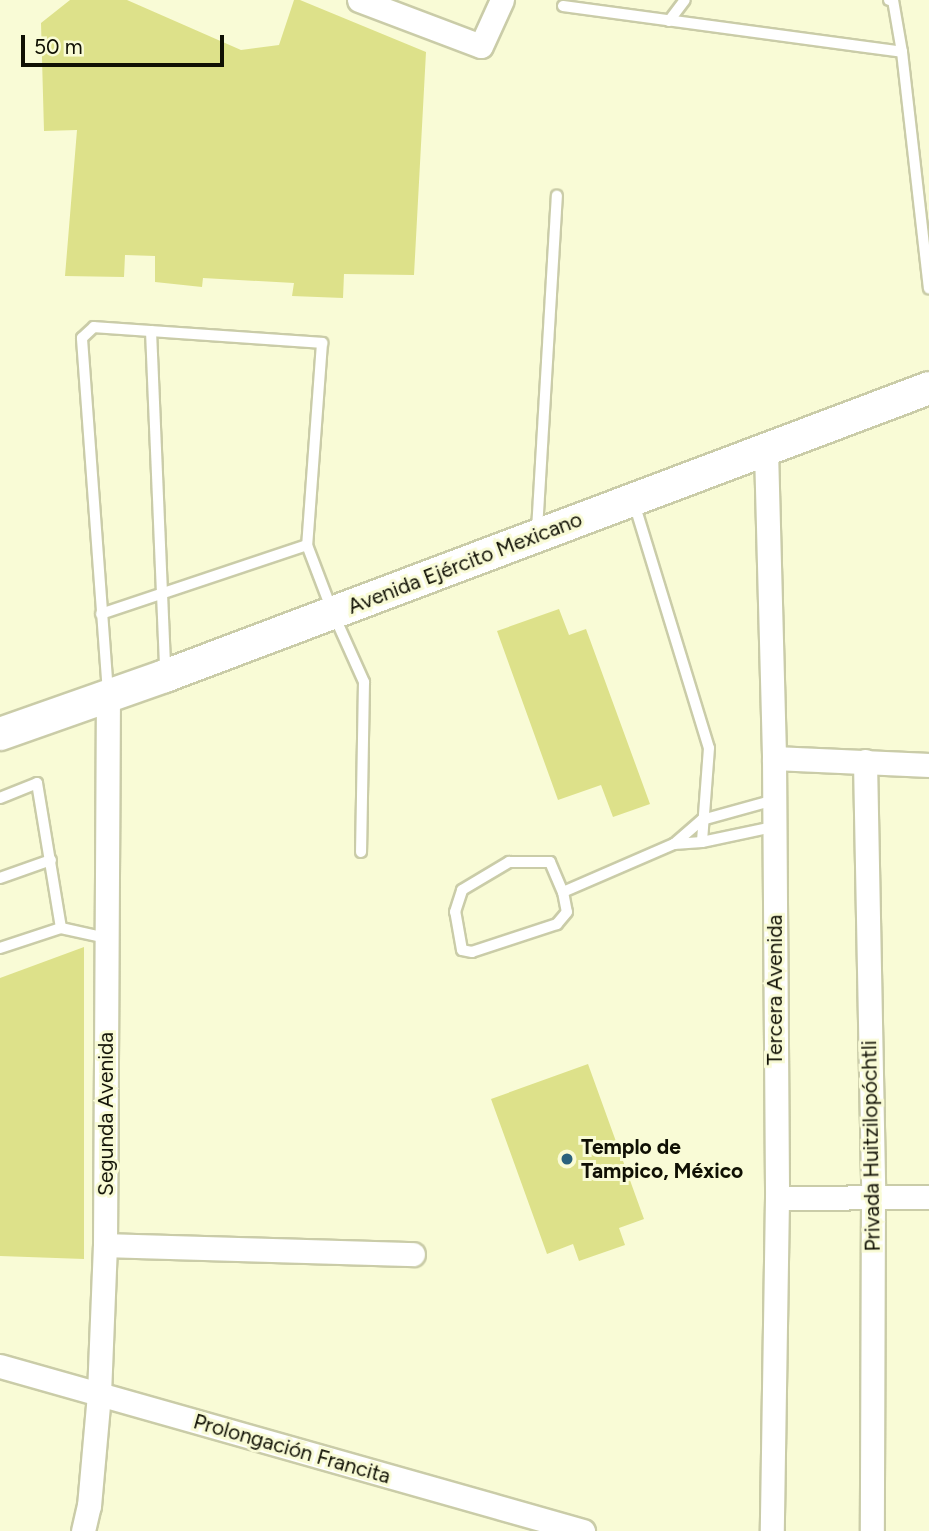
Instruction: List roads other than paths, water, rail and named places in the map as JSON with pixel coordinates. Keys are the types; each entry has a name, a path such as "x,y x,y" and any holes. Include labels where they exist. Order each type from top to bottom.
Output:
{"main road":[{"name":"Avenida Ejército Mexicano","path":"0,734 165,676 929,388"}],"street":[{"path":"359,0 481,46 502,0"},
{"name":"Tercera Avenida","path":"766,450 774,758 776,1198 772,1531"},
{"name":"Segunda Avenida","path":"83,1531 89,1506 99,1394 105,1245 108,696"},
{"path":"774,758 929,765"},
{"name":"Privada Huitzilopóchtli","path":"865,761 873,1197 872,1531"},
{"path":"776,1198 929,1197"},
{"path":"105,1245 413,1254"},
{"name":"Prolongación Francita","path":"0,1366 583,1531"}],"lane":[{"path":"669,21 685,0"},
{"path":"889,0 893,1 902,52 929,288"},
{"path":"563,6 902,52"},
{"path":"537,536 557,196"},
{"path":"108,696 82,338 94,327 322,343 307,545 333,613 364,682 361,852"},
{"path":"151,331 165,676"},
{"path":"633,500 709,748 702,842"},
{"path":"101,614 307,545"},
{"path":"0,798 37,783 61,928"},
{"path":"563,892 674,844 702,820 774,800"},
{"path":"674,844 702,842 773,827"},
{"path":"0,878 51,860"},
{"path":"509,862 550,862 563,892 567,912 557,923 472,952 462,950 455,912 462,890 509,862"},
{"path":"0,948 61,928 107,938"}],"place":[{"name":"Templo de Tampico, México","path":"567,1159"}]}
